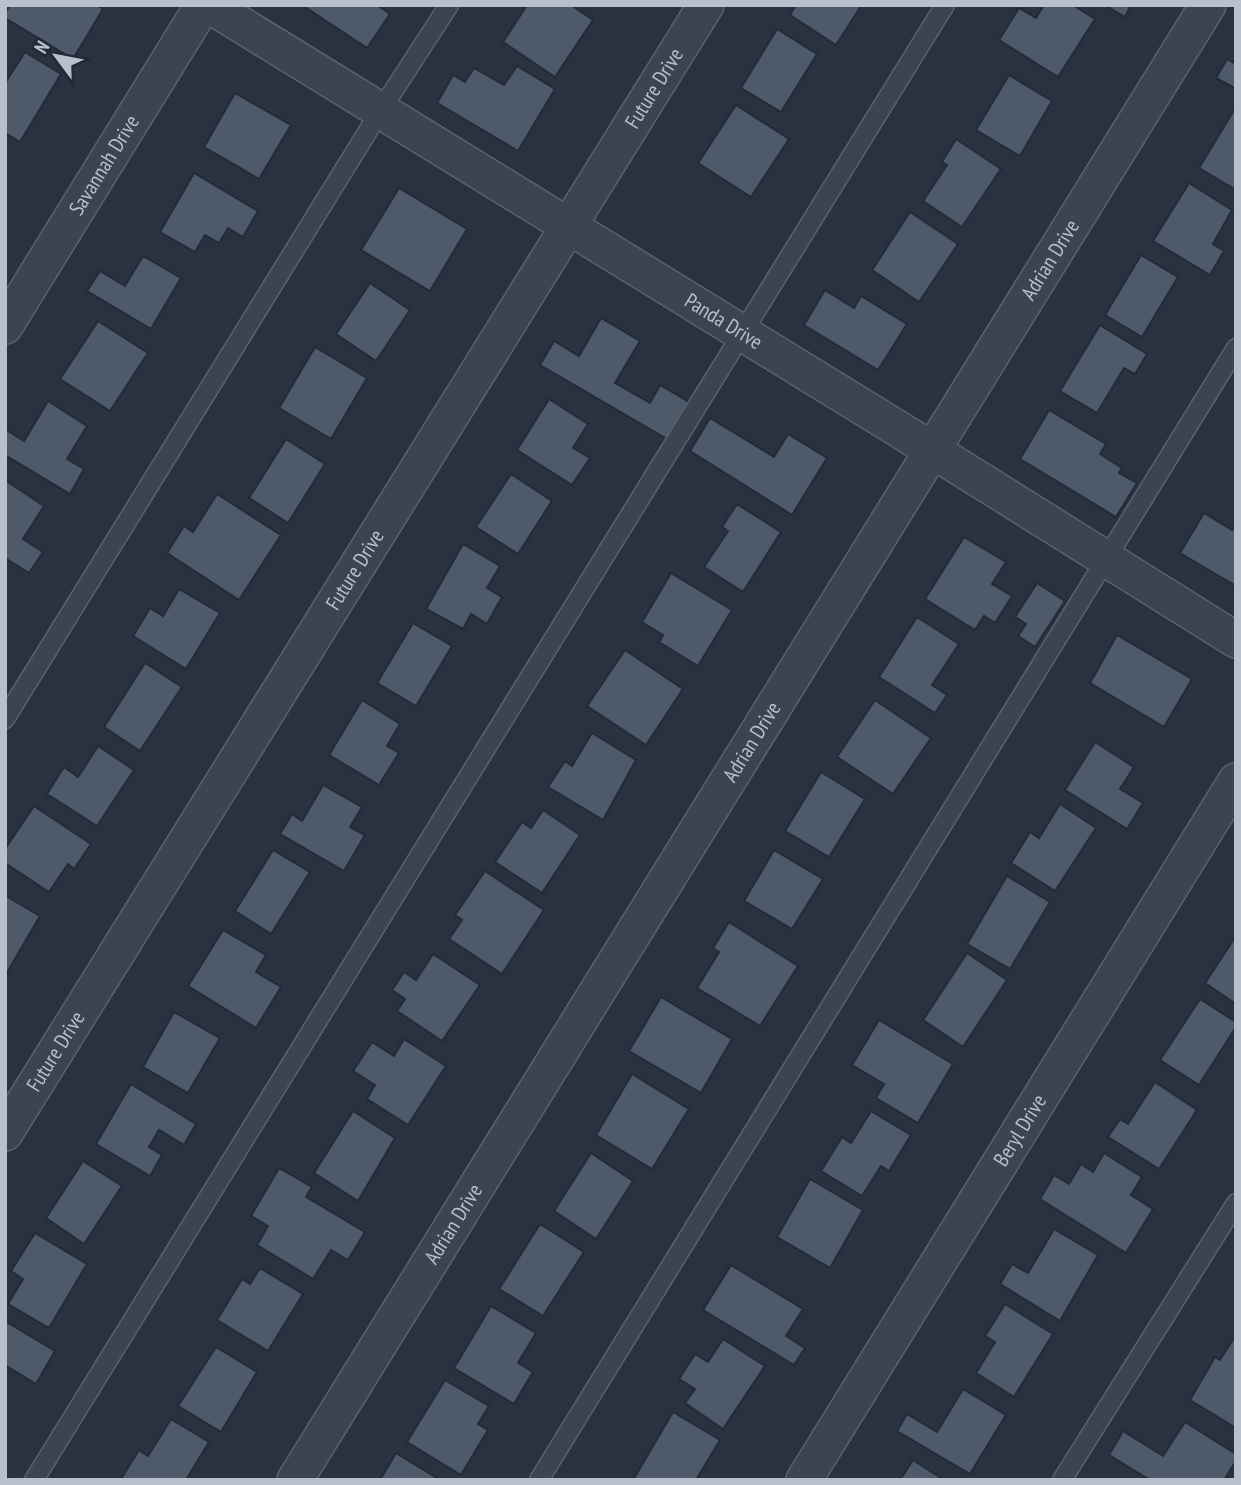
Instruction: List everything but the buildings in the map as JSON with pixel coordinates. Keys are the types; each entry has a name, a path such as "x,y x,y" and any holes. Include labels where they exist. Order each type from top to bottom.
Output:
{"street":[{"name":"Savannah Drive","path":"5,326 204,5"},
{"name":"Panda Drive","path":"209,5 1236,640"},
{"name":"Future Drive","path":"5,1133 706,5"},
{"name":"Adrian Drive","path":"295,1480 1208,5"},
{"name":"Beryl Drive","path":"804,1480 1236,781"}],"lane":[{"path":"5,719 380,110 449,5"},
{"path":"34,1480 550,649 945,5"},
{"path":"539,1480 1236,348"},
{"path":"1062,1480 1236,1202"}]}
